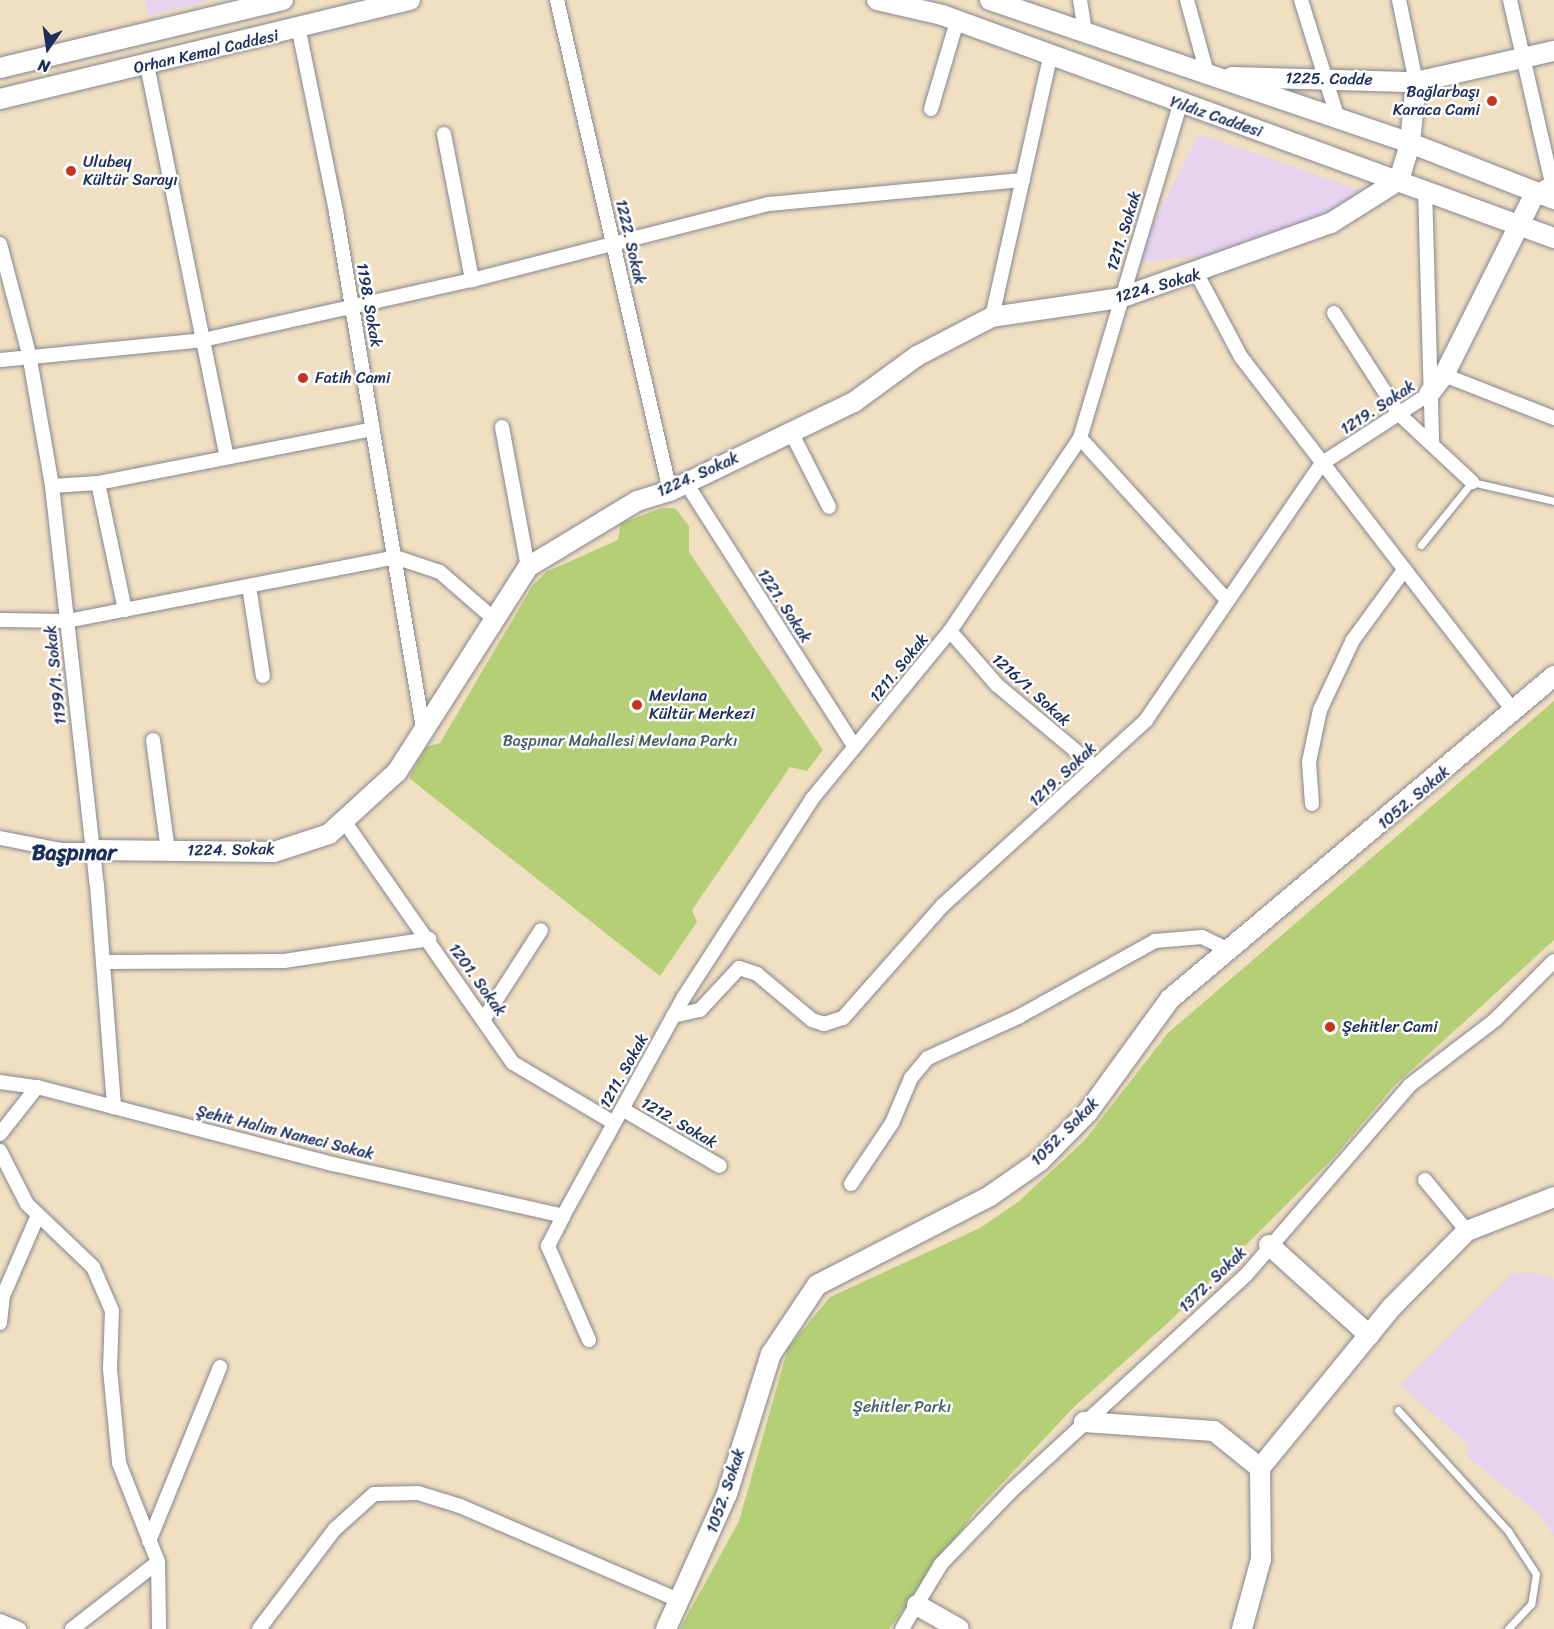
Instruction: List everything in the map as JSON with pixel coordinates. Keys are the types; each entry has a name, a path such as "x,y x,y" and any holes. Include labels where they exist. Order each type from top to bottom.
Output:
{"street":[{"name":"Orhan Kemal Caddesi","path":"0,68 283,0"},
{"name":"Orhan Kemal Caddesi","path":"0,99 299,31 410,0"},
{"name":"1222. Sokak","path":"557,0 613,242 678,487"},
{"name":"Yıldız Caddesi","path":"877,0 957,21 1050,58 1425,188 1517,226 1554,238"},
{"path":"990,0 1086,36 1410,143 1545,196"},
{"path":"1080,0 1086,36"},
{"path":"1186,0 1208,76"},
{"path":"1301,0 1338,119"},
{"path":"1399,0 1416,82 1410,143 1399,180"},
{"path":"1429,394 1444,375 1517,226 1545,196 1552,183 1525,56 1510,0"},
{"path":"931,109 957,21"},
{"name":"1198. Sokak","path":"299,31 352,303 423,728"},
{"name":"1225. Cadde","path":"1208,76 1416,82 1554,51"},
{"path":"992,317 1050,58"},
{"path":"147,65 226,455"},
{"name":"1211. Sokak","path":"589,1340 548,1246 673,1016 812,800 950,631 1080,438 1120,298 1180,104"},
{"path":"444,134 472,280"},
{"path":"0,360 28,354 203,340 352,303 472,280 768,204 1023,180"},
{"name":"1224. Sokak","path":"92,850 274,852 329,834 397,772 493,618 528,567 637,501 678,487 854,402 917,356 992,317 1120,298 1197,274 1331,223 1399,180"},
{"path":"1425,188 1432,444"},
{"name":"1199/1. Sokak","path":"0,244 28,354 52,486 92,850 114,1107"},
{"path":"1197,274 1241,357 1320,464 1514,711"},
{"path":"1334,313 1399,414 1472,482"},
{"path":"1444,375 1554,418"},
{"name":"1219. Sokak","path":"673,1016 700,1010 739,968 757,974 812,1020 836,1022 943,905 1146,720 1320,464 1429,394"},
{"path":"502,427 528,567"},
{"path":"52,486 98,483 226,455 373,429"},
{"path":"791,432 829,507"},
{"path":"1080,438 1227,600"},
{"path":"98,483 125,610"},
{"name":"1221. Sokak","path":"678,487 855,747"},
{"path":"0,620 67,621 395,557 440,572 493,618"},
{"path":"1312,804 1309,762 1320,710 1353,640 1404,570"},
{"path":"249,586 263,676"},
{"name":"1216/1. Sokak","path":"950,631 997,685 1095,767"},
{"name":"1052. Sokak","path":"666,1629 727,1494 771,1354 818,1285 990,1196 1040,1161 1088,1112 1170,999 1554,676"},
{"path":"153,740 168,851"},
{"name":"1201. Sokak","path":"344,821 485,1017 513,1063 614,1122"},
{"path":"0,838 62,850 92,850"},
{"path":"485,1017 541,930"},
{"path":"850,1184 892,1123 911,1078 928,1058 1018,1017 1155,941 1202,937 1229,950"},
{"path":"103,962 284,961 429,939"},
{"name":"1372. Sokak","path":"902,1629 941,1564 1084,1422 1246,1275 1269,1245 1410,1085 1495,1020 1554,961"},
{"name":"Şehit Halim Naneci Sokak","path":"0,1082 37,1087 563,1216"},
{"path":"0,1134 37,1087"},
{"name":"1212. Sokak","path":"622,1109 720,1166"},
{"path":"0,1151 38,1215 93,1267 112,1311 110,1369 119,1463 158,1562 159,1629"},
{"path":"1425,1180 1467,1230"},
{"path":"1242,1629 1261,1558 1260,1468 1369,1335 1467,1230 1554,1197"},
{"path":"0,1323 3,1296 38,1215"},
{"path":"1269,1245 1369,1335"},
{"path":"149,1541 220,1367"},
{"path":"1084,1422 1214,1431 1260,1468"},
{"path":"259,1629 335,1529 374,1494 418,1493 460,1506 678,1600"},
{"path":"72,1629 158,1562"},
{"path":"916,1605 959,1629"},
{"path":"0,1621 19,1629"}],"lane":[{"path":"1421,545 1472,482 1554,501"},
{"path":"1398,1410 1508,1532 1536,1574 1531,1605 1508,1629"}],"shaded area":[{"path":"146,0 212,0 148,16"},
{"path":"1199,134 1362,191 1314,223 1232,253 1140,262 1139,252"},
{"path":"1531,1272 1554,1279 1554,1536 1538,1513 1468,1457 1468,1444 1400,1385 1512,1274"}],"green space":[{"name":"Başpınar Mahallesi Mevlana Parkı","path":"662,508 675,508 689,526 689,552 823,750 807,771 790,767 692,910 697,922 660,976 409,778 426,747 440,743 533,585 546,572 618,540 621,523"},
{"name":"Şehitler Parkı","path":"1554,701 1554,940 1394,1086 1334,1157 1171,1320 1075,1406 974,1513 889,1629 680,1629 739,1521 788,1348 830,1297 980,1228 1018,1202 1084,1141 1168,1033"}],"place":[{"name":"Bağlarbaşı Karaca Cami","path":"1492,101"},
{"name":"Ulubey Kültür Sarayı","path":"71,171"},
{"name":"Fatih Cami","path":"303,378"},
{"name":"Mevlana Kültür Merkezi","path":"637,705"},
{"name":"Şehitler Cami","path":"1330,1027"}],"district":[{"name":"Başpınar","path":"74,853"}]}
